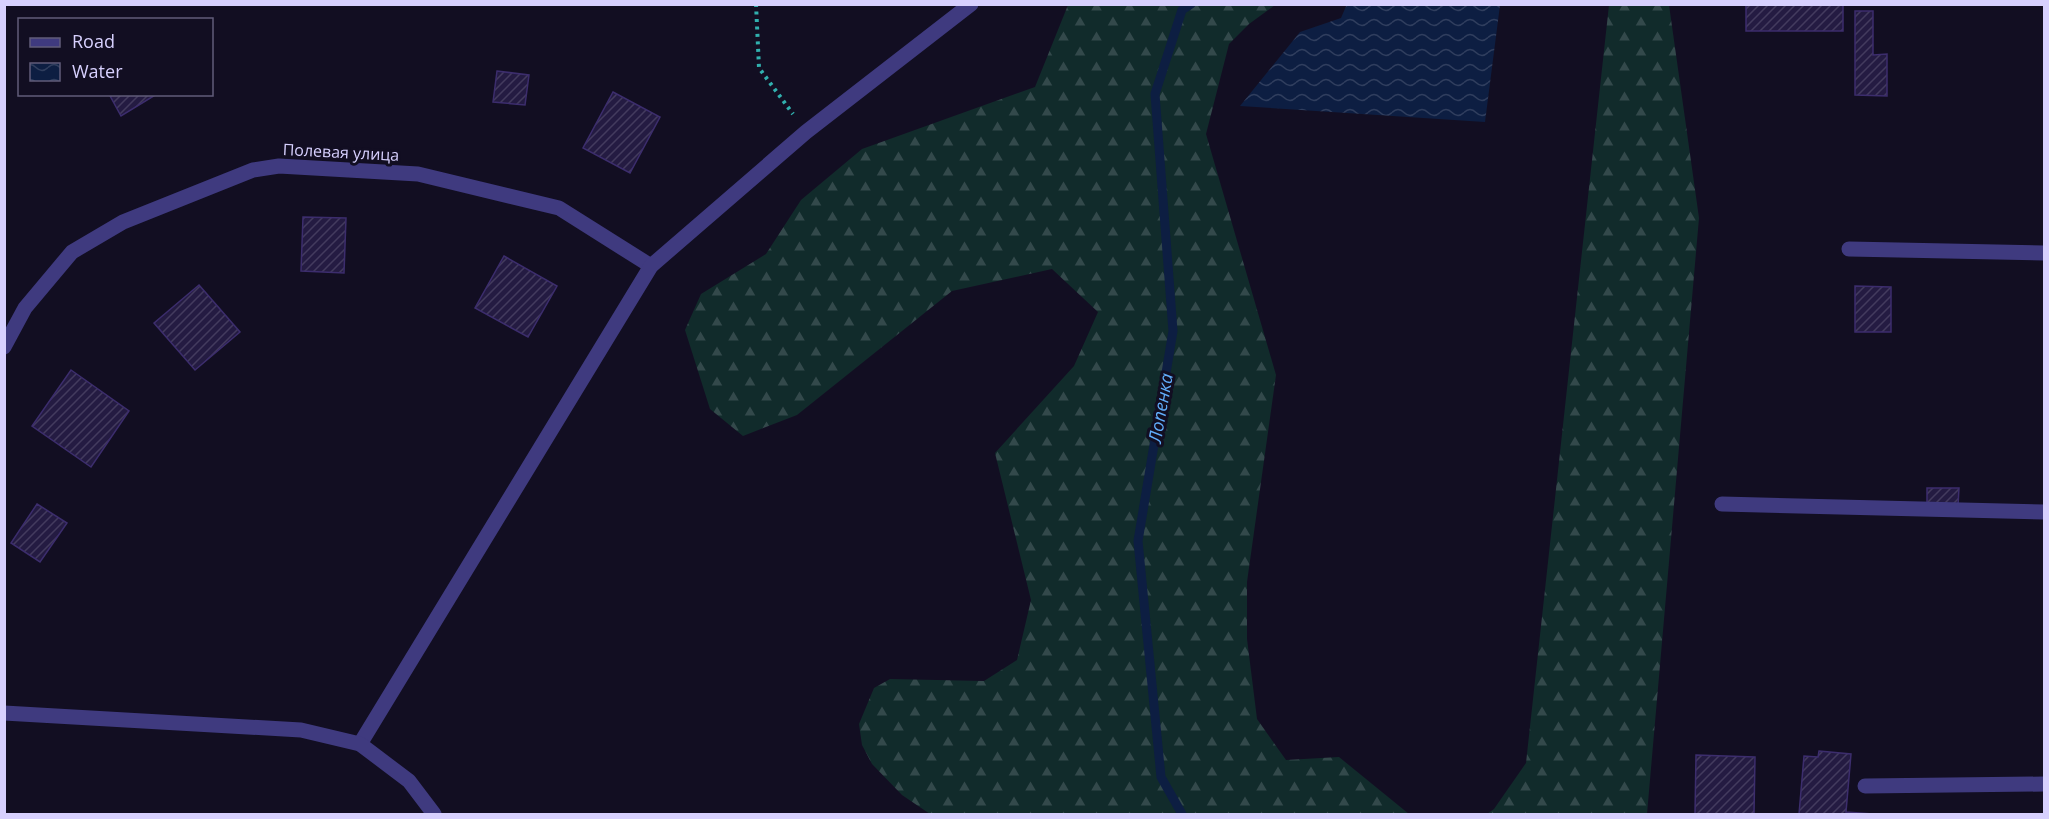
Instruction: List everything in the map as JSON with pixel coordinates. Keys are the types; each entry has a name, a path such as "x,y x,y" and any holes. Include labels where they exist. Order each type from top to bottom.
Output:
{"street":[{"path":"360,744 651,266 806,132 971,4"},
{"name":"Полевая улица","path":"4,347 25,308 72,252 123,222 253,170 279,166 418,174 559,207 651,266"},
{"path":"1849,249 2044,253"},
{"path":"1722,504 2044,512"},
{"path":"4,713 301,730 360,744 409,781 434,814"},
{"path":"1865,786 2044,784"}],"path":[{"path":"756,4 759,68 806,132"}],"green space":[{"path":"1068,5 1275,5 1249,24 1229,44 1206,134 1276,375 1247,582 1247,639 1257,719 1286,760 1339,757 1409,814 930,814 902,795 872,764 862,745 859,724 874,688 890,679 984,681 1017,660 1031,600 995,453 1074,366 1098,312 1052,269 952,291 797,415 743,436 710,409 685,330 701,294 766,254 801,200 862,149 1035,87"},
{"path":"1609,5 1669,5 1699,218 1647,814 1487,814 1494,809 1526,763"}],"water":[{"path":"1347,4 1500,5 1485,122 1240,106 1300,32 1341,18"}],"building":[{"path":"1746,4 1843,4 1843,31 1746,31"},
{"path":"1855,11 1873,11 1873,55 1887,54 1887,96 1855,95"},
{"path":"497,71 529,75 525,105 493,102"},
{"path":"613,92 660,117 630,173 583,148"},
{"path":"110,96 154,96 121,116"},
{"path":"303,217 346,218 344,273 301,271"},
{"path":"504,256 557,286 528,337 475,308"},
{"path":"199,285 240,332 195,370 154,323"},
{"path":"1855,286 1891,287 1891,332 1855,332"},
{"path":"71,370 129,411 91,467 32,426"},
{"path":"1927,488 1959,488 1958,506 1927,506"},
{"path":"37,504 67,523 40,562 11,543"},
{"path":"1819,751 1851,754 1846,812 1873,814 1799,814 1804,756 1818,757"},
{"path":"1696,755 1755,757 1754,814 1695,814"}],"waterway":[{"name":"Лопенка","path":"1182,814 1161,777 1138,541 1173,331 1155,94 1182,10 1191,4"}]}
